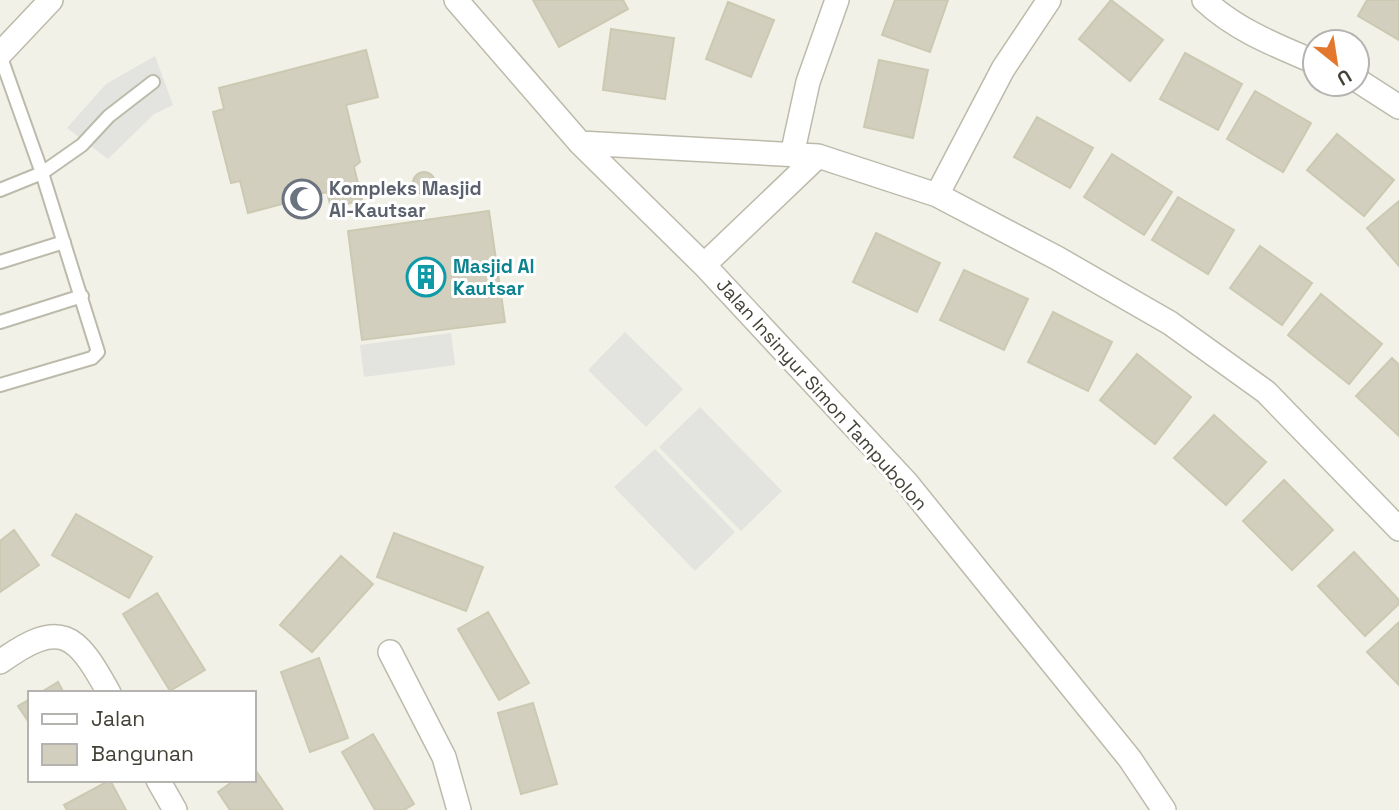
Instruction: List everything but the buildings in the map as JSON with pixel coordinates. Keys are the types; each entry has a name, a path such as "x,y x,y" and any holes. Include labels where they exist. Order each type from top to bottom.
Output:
{"street":[{"path":"0,54 51,0"},
{"name":"Jalan Insinyur Simon Tampubolon","path":"456,0 580,143 704,265 906,482 1130,759 1164,810"},
{"path":"792,155 808,82 837,0"},
{"path":"937,195 1003,69 1049,0"},
{"path":"1205,0 1221,16 1254,36 1301,56"},
{"path":"1371,89 1399,107"},
{"path":"580,143 818,156 937,195 1057,258 1170,323 1266,392 1333,458 1399,529"},
{"path":"704,265 818,156"},
{"path":"0,662 42,637 64,637 79,646 108,691"},
{"path":"390,652 444,757 459,810"},
{"path":"159,782 175,810"}],"lane":[{"path":"0,54 42,173 99,352 92,358 0,385"},
{"path":"0,190 42,173 82,145 109,116 153,82"},
{"path":"0,262 64,242"},
{"path":"0,322 82,296"}],"shaded area":[{"path":"155,56 173,105 154,114 108,159 67,128 106,84"},
{"path":"625,332 683,389 646,427 588,370"},
{"path":"451,333 455,365 364,377 360,345"},
{"path":"700,407 782,491 741,531 659,447"},
{"path":"655,449 735,532 695,571 614,487"}],"place":[{"name":"Kompleks Masjid Al-Kautsar","path":"302,199"},
{"name":"Masjid Al Kautsar","path":"426,277"}]}
